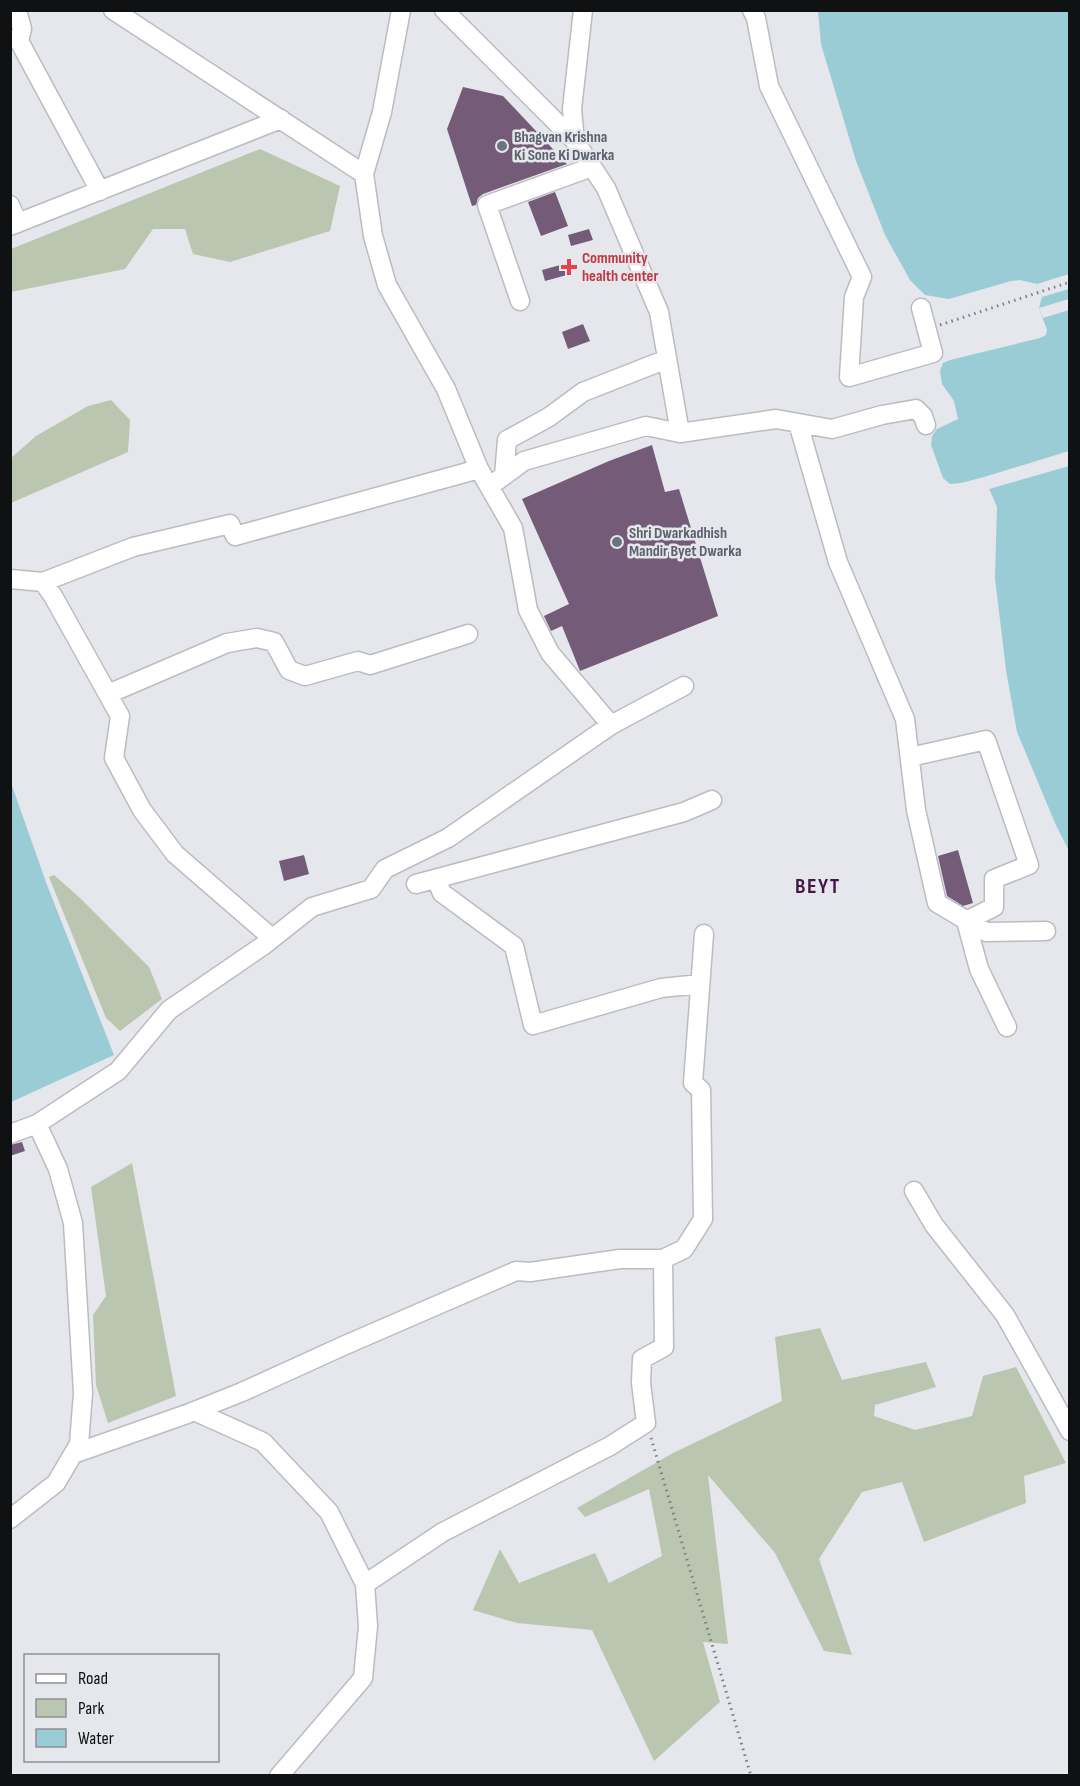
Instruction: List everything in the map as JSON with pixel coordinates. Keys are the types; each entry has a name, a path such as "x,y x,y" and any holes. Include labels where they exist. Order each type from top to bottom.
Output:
{"street":[{"path":"17,10 22,29 19,41 100,191"},
{"path":"113,10 364,174"},
{"path":"401,10 382,112 364,174 373,236 387,285 446,390 479,469 497,481"},
{"path":"444,10 575,141 606,188 659,312 680,432"},
{"path":"575,141 572,109 583,10"},
{"path":"752,10 756,18 770,86 862,277 854,297 849,378 933,352 921,308"},
{"path":"10,205 14,225 281,119"},
{"path":"520,301 487,205 592,167"},
{"path":"611,725 550,653 528,610 513,528 497,481 507,440 549,417 583,392 667,359"},
{"path":"497,481 524,461 646,426 680,432 776,419 832,429 916,410 923,416 926,425"},
{"path":"798,423 838,562 905,719 916,810 937,903 986,932 1046,931"},
{"path":"10,579 43,582 133,547 230,524 235,536 479,469"},
{"path":"43,582 120,716 114,758 142,810 175,854 272,938"},
{"path":"108,694 227,643 257,638 274,642 289,670 305,676 358,661 370,665 468,634"},
{"path":"10,1134 37,1124 118,1071 169,1010 312,907 371,889 385,868 448,838 611,725 684,686"},
{"path":"910,758 986,740 1000,778 1029,865 994,879 994,907 966,921"},
{"path":"416,884 684,812 712,800"},
{"path":"436,879 442,893 514,946 533,1024 661,988 700,984"},
{"path":"966,921 979,969 1007,1027"},
{"path":"73,1454 242,1392 516,1271 530,1272 620,1259 663,1260 684,1250 703,1219 701,1090 693,1083 704,934"},
{"path":"10,1519 56,1483 79,1444 83,1393 73,1223 58,1169 37,1124"},
{"path":"914,1191 934,1225 1005,1315 1070,1431"},
{"path":"365,1584 443,1532 610,1446 646,1422 641,1383 642,1359 664,1347 663,1260"},
{"path":"194,1411 263,1442 329,1512 365,1584 368,1626 363,1678 279,1776"}],"path":[{"path":"927,330 1070,282"},
{"path":"646,1422 751,1776"}],"green space":[{"path":"260,149 340,186 330,231 230,262 193,254 185,229 153,229 125,269 11,292 11,249"},
{"path":"111,400 130,420 128,452 11,503 11,458 36,436 88,406"},
{"path":"54,875 149,967 162,999 120,1031 106,1018 49,877"},
{"path":"132,1163 176,1396 108,1423 96,1385 93,1315 106,1296 91,1187"},
{"path":"820,1328 842,1380 926,1362 936,1387 875,1405 874,1416 915,1430 972,1416 983,1376 1016,1367 1066,1463 1024,1476 1026,1503 924,1542 902,1482 862,1492 819,1559 852,1655 824,1651 775,1553 708,1475 728,1644 703,1642 720,1702 654,1761 592,1630 517,1623 473,1610 500,1549 519,1583 595,1553 609,1583 662,1556 649,1489 585,1517 577,1508 673,1453 782,1401 775,1337"}],"water":[{"path":"818,11 1069,11 1069,851 1017,732 1006,670 995,578 997,507 984,477 950,484 943,478 931,445 932,436 937,429 958,419 954,401 942,384 940,371 943,363 1046,335 1047,330 1039,308 1042,297 1037,284 1020,280 949,299 925,295 910,280 885,235 856,161 821,44"},
{"path":"10,780 47,885 114,1055 11,1102"}],"pier":[{"path":"1069,274 1069,289 1042,297 1037,284"},
{"path":"1069,299 1069,310 1043,318 1039,308"},
{"path":"1069,451 1069,466 989,489 984,477"}],"building":[{"name":"Bhagvan Krishna Ki Sone Ki Dwarka","path":"463,87 503,96 567,164 483,194 478,198 476,205 472,206 447,129"},
{"path":"555,192 568,226 541,236 528,202"},
{"path":"589,229 593,240 571,246 568,235"},
{"path":"564,264 567,275 545,281 542,270"},
{"path":"583,324 590,341 568,349 562,332"},
{"name":"Shri Dwarkadhish Mandir Byet Dwarka","path":"652,445 665,492 679,489 718,616 580,671 562,626 551,631 544,616 569,604 522,499"},
{"path":"958,850 973,903 963,906 947,896 938,856"},
{"path":"304,855 309,874 284,881 279,861"},
{"path":"22,1142 25,1151 10,1156 10,1145"}],"place":[{"name":"Bhagvan Krishna Ki Sone Ki Dwarka","path":"502,146"},
{"name":"Community health center","path":"569,267"},
{"name":"Shri Dwarkadhish Mandir Byet Dwarka","path":"617,542"}],"district":[{"name":"BEYT","path":"818,886"}]}
